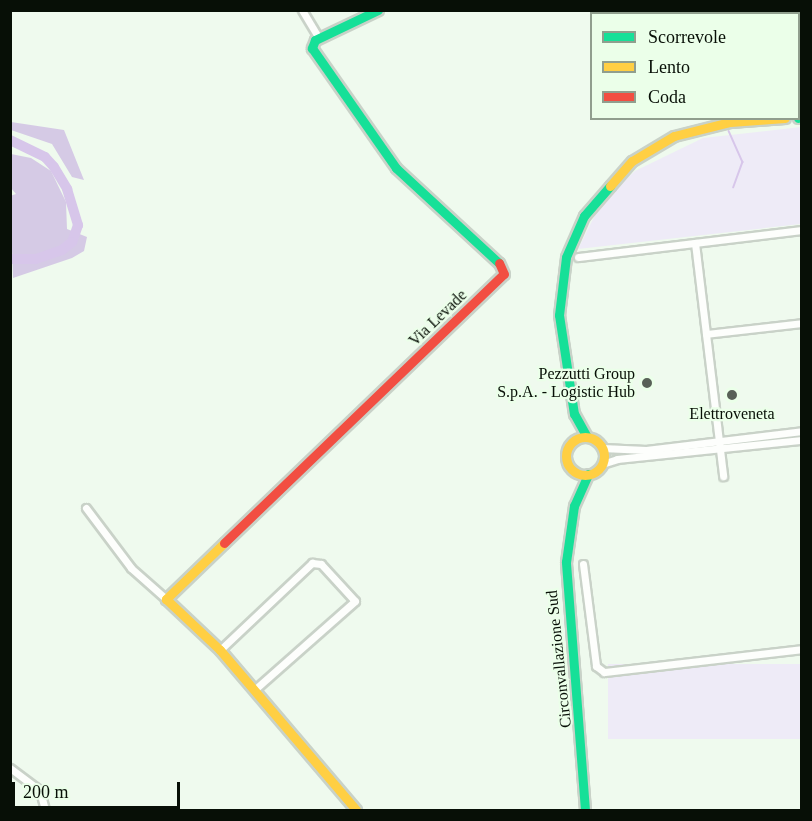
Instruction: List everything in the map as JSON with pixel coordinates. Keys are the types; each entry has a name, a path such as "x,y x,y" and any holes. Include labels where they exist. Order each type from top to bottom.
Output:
{"street":[{"path":"302,10 319,38 378,10"},
{"name":"Via Levade","path":"166,599 504,274 502,266 396,168 312,48 319,38"},
{"path":"574,506 574,471 566,458 574,440 574,414 561,337 560,294 573,237 598,195 632,160 674,136 730,122 757,120"},
{"path":"578,257 801,230"},
{"path":"694,243 723,476"},
{"path":"706,334 801,323"},
{"path":"574,414 587,437 602,448 646,450 801,431"},
{"path":"574,440 587,437"},
{"path":"574,506 588,474 602,464 617,459 801,440"},
{"path":"602,448 602,464"},
{"path":"574,471 588,474"},
{"name":"Circonvallazione Sud","path":"574,506 566,573 585,810"},
{"path":"86,508 131,568 220,650 356,810"},
{"path":"220,650 312,563 321,564 355,601 254,690"},
{"path":"583,564 596,666 604,672 801,649"},
{"path":"10,768 40,791 45,810"}],"shaded area":[{"path":"11,122 64,130 84,180 72,177 52,144 11,130"},
{"path":"801,127 801,224 578,249 602,201 635,171 703,138"},
{"path":"11,154 31,158 51,171 66,202 67,229 87,237 84,251 72,258 13,278 10,196 16,194 11,188"},
{"path":"608,664 801,664 801,739 608,739"}],"waterway":[{"path":"729,131 743,162 734,187"},
{"path":"10,140 45,157 54,167 67,189 78,225 72,242 62,250 36,259 10,259"}],"traffic: fast":[{"path":"378,10 315,40 312,48 396,168 499,263"},
{"path":"587,437 574,414 559,315 566,257 584,216 610,186"},
{"path":"585,810 566,562 574,506 588,474"}],"traffic: slow":[{"path":"610,186 632,161 674,136 730,122 758,120"},
{"path":"585,437 598,443 604,456 598,469 585,475 572,469 566,456 572,443 585,437"},
{"path":"224,543 166,599 220,650 356,810"}],"traffic: jam":[{"path":"224,543 504,274 499,263"}],"place":[{"name":"Pezzutti Group S.p.A. - Logistic Hub","path":"647,383"},
{"name":"Elettroveneta","path":"732,395"}]}
